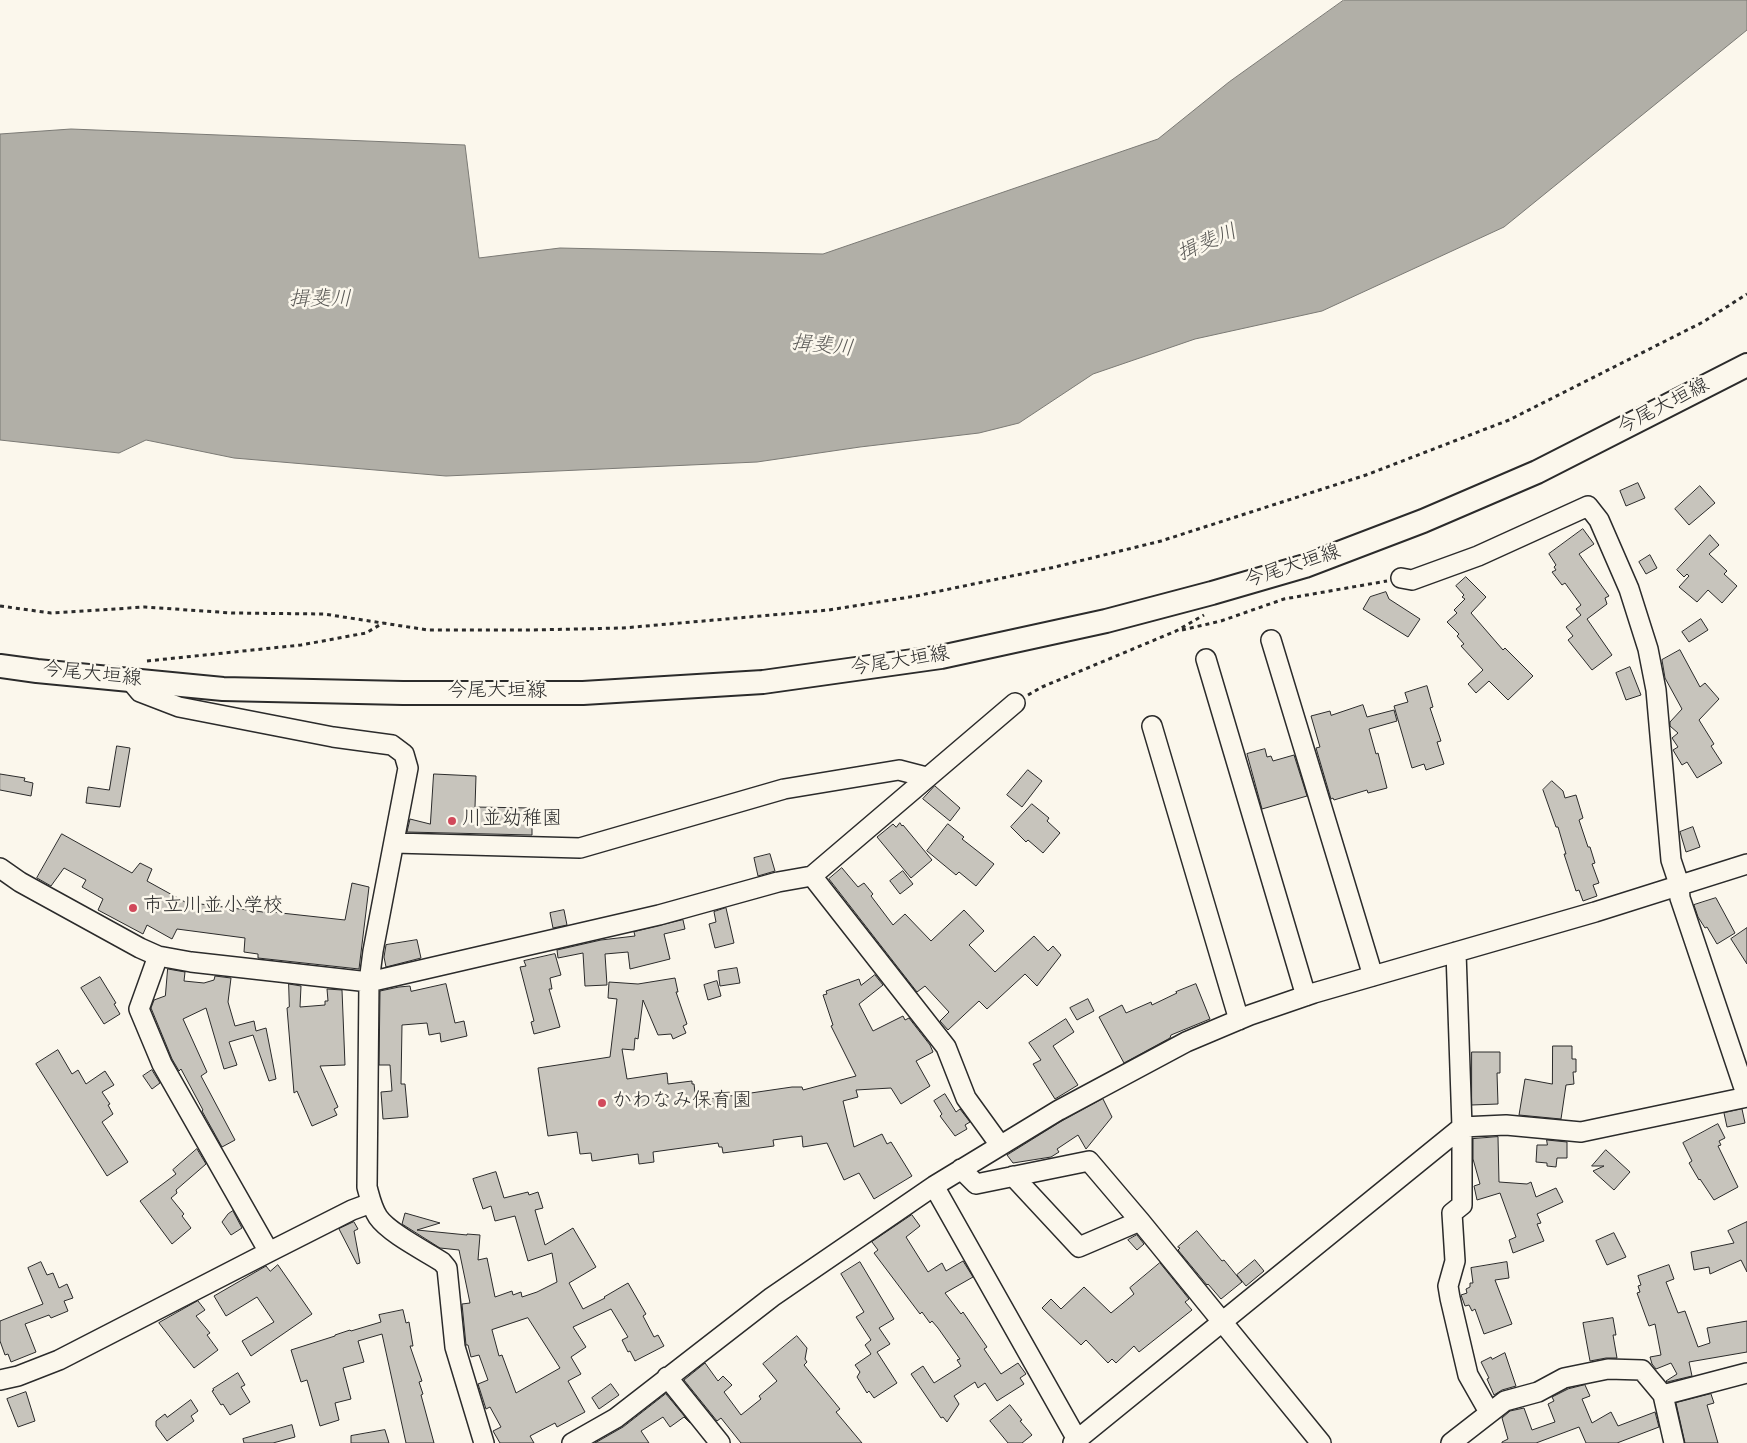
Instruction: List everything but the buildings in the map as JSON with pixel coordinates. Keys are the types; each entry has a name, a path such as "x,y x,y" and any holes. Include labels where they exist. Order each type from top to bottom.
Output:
{"main road":[{"name":"今尾大垣線","path":"0,666 135,671 223,689 404,693 583,693 763,682 941,657 1106,621 1269,577 1349,550 1537,472 1747,365"}],"street":[{"path":"934,1186 1076,1442 1462,1127 1506,1125 1581,1132 1747,1097 1680,898 1679,884 1671,860 1656,690 1648,649 1629,589 1599,520 1588,506 1478,556 1412,580 1401,578"},
{"path":"1271,640 1373,976"},
{"path":"1206,659 1306,996"},
{"path":"135,671 140,692 179,707 333,737 392,745 404,754 408,768 369,982 367,1187 371,1203 379,1218 396,1233 442,1262 447,1268 455,1347 484,1443"},
{"path":"0,868 20,882 158,956 191,962 369,982 659,915 778,882 812,876 1015,703"},
{"path":"1152,726 1239,1020"},
{"path":"394,843 580,848 784,789 899,770 926,777"},
{"path":"572,1443 616,1418 772,1297 934,1186 1059,1110 1186,1042 1239,1020 1306,996 1595,912 1747,864"},
{"path":"812,876 946,1047 966,1098 1000,1145"},
{"path":"1456,952 1462,1127 1462,1205 1452,1213 1455,1261 1448,1286 1468,1375 1490,1412"},
{"path":"158,956 139,1009 162,1064 269,1252"},
{"path":"961,1169 976,1184 1089,1161 1320,1443"},
{"path":"1013,1176 1079,1247 1140,1221"},
{"path":"0,1380 18,1376 59,1360 352,1210 371,1203"},
{"path":"1451,1443 1505,1401 1538,1392 1564,1378 1608,1369 1642,1370 1663,1395 1674,1443"},
{"path":"1663,1395 1747,1373"},
{"path":"667,1377 720,1443"}],"path":[{"path":"0,606 51,613 145,607 232,613 324,614 428,630 623,628 829,610 916,596 1055,567 1161,541 1366,475 1509,420 1703,322 1747,294"},
{"path":"1176,632 1221,621 1284,599 1401,578"},
{"path":"1015,703 1042,687 1176,632 1207,614"},
{"path":"135,671 301,645 366,632 383,623"}],"water":[{"name":"揖斐川","path":"1344,0 1747,0 1747,30 1504,227 1322,311 1195,339 1093,374 1019,423 979,433 860,447 757,462 446,476 234,458 146,440 119,453 0,440 0,134 71,129 465,145 479,258 560,248 823,254 1158,139 1229,82"}],"place":[{"name":"川並幼稚園","path":"452,821"},
{"name":"市立川並小学校","path":"133,908"},
{"name":"かわなみ保育園","path":"602,1103"}]}
